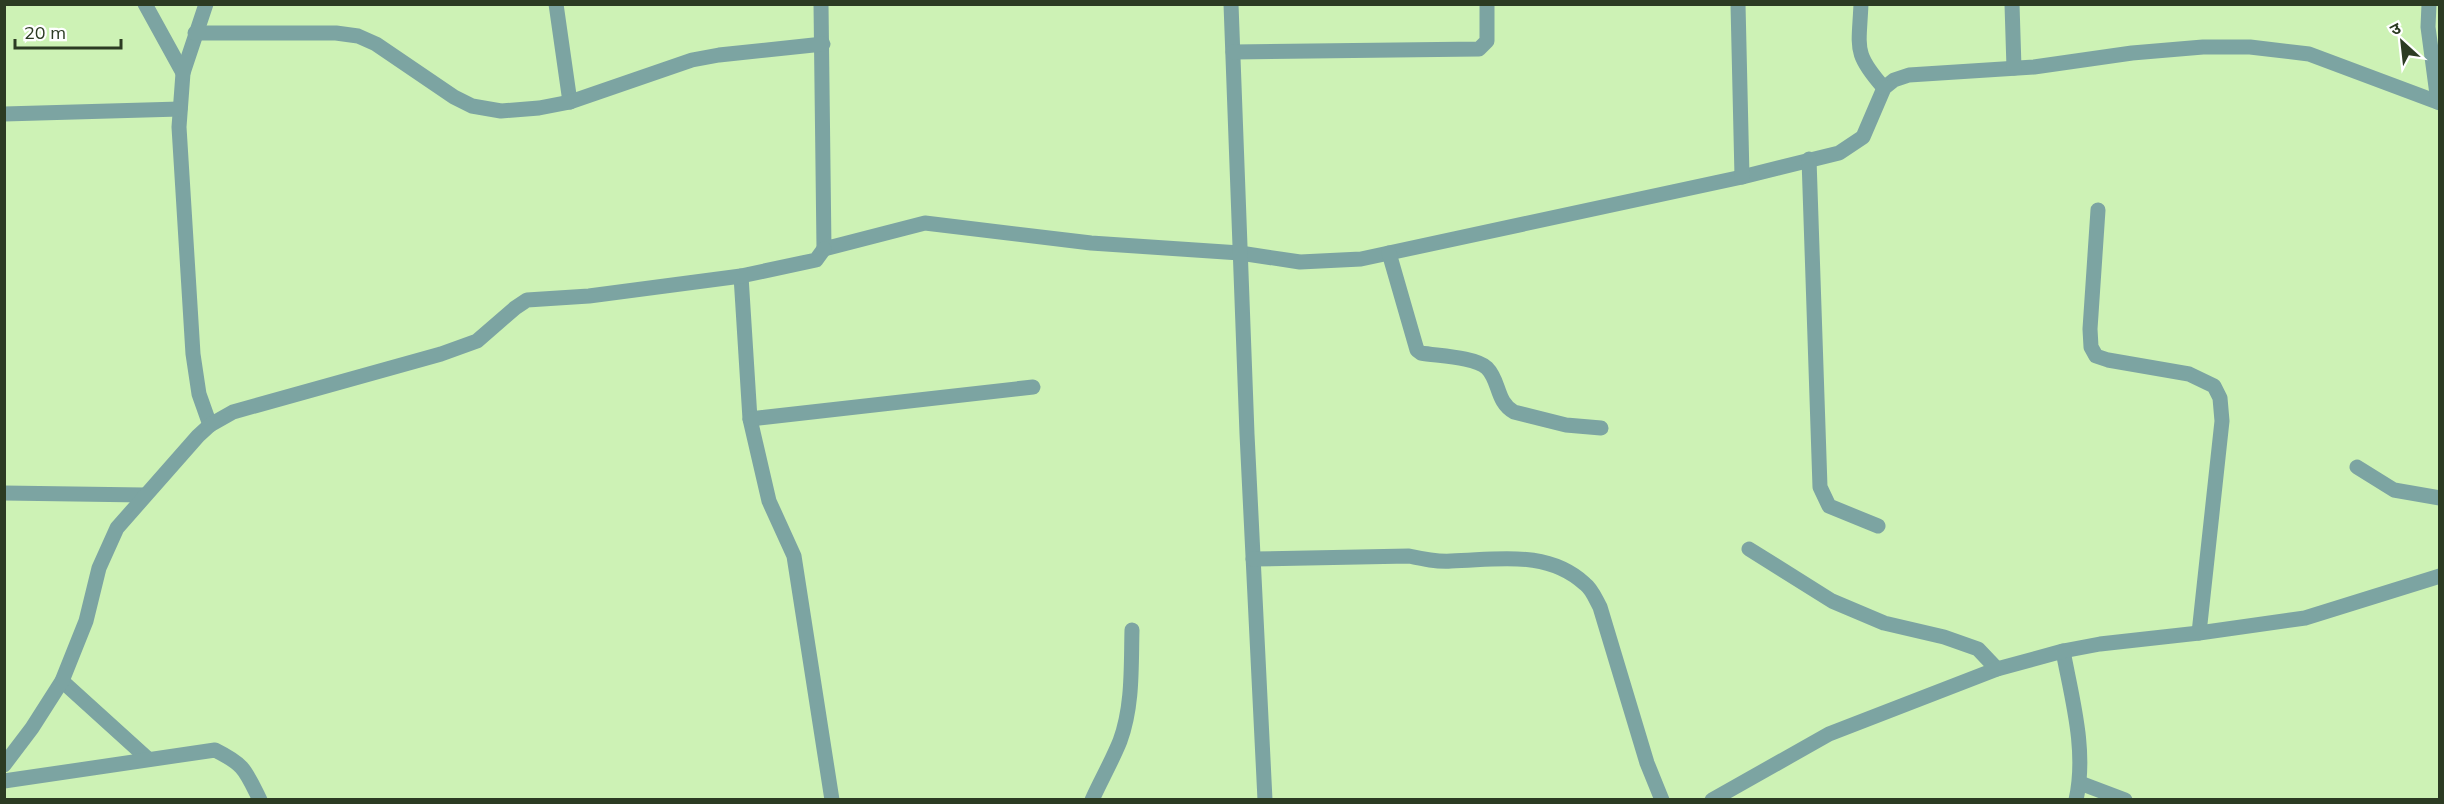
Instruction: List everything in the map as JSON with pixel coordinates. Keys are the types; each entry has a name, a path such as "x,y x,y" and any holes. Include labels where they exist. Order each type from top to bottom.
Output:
{"street":[{"path":"145,4 183,73"},
{"path":"206,4 183,73 179,127 192,354 199,394 210,425"},
{"path":"556,4 570,102"},
{"path":"4,765 32,728 62,681 86,621 99,568 117,528 144,495 210,425 233,412 441,354 477,341 527,300 589,296 741,276 816,260 824,249 821,4"},
{"path":"1231,4 1265,800"},
{"path":"1233,52 1479,49 1486,41 1487,4"},
{"path":"1738,4 1742,177"},
{"path":"1861,4 1859,50 1868,70 1884,88"},
{"path":"2012,4 2014,68"},
{"path":"824,249 926,223 1091,243 1240,253 1300,262 1361,260 1742,177 1839,153 1863,136 1884,88 1894,80 1909,75 2014,68 2203,47 2250,47 2309,54 2439,102 2428,27 2429,4"},
{"path":"195,33 336,33 358,36 376,44 454,97 472,106 501,111 539,108 570,102 692,60 823,44"},
{"path":"4,114 180,109"},
{"path":"1809,159 1820,487 1829,506 1878,526"},
{"path":"2098,210 2090,329 2091,347 2096,356 2189,374 2214,386 2220,398 2222,422 2199,633"},
{"path":"1389,253 1417,350 1421,353 1479,363 1488,369 1507,408 1514,411 1566,425 1600,428"},
{"path":"741,276 750,419 769,501 794,556 832,800"},
{"path":"750,419 1033,387"},
{"path":"2357,467 2394,490 2439,498"},
{"path":"4,493 144,495"},
{"path":"1749,549 1832,601 1884,623 1944,637 1978,649 1997,669"},
{"path":"1253,559 1409,556 1430,561 1450,561 1513,557 1538,560 1565,568 1587,585 1600,607 1647,763 1662,800"},
{"path":"1712,800 1730,795 1829,734 1997,669 2063,651 2100,644 2305,618 2439,576"},
{"path":"1092,800 1120,741 1126,717 1130,680 1131,630"},
{"path":"2063,651 2077,730 2080,783 2076,800"},
{"path":"62,681 147,758"},
{"path":"4,781 147,758 215,750 237,762 248,775 260,800"},
{"path":"2080,783 2125,800"}]}
